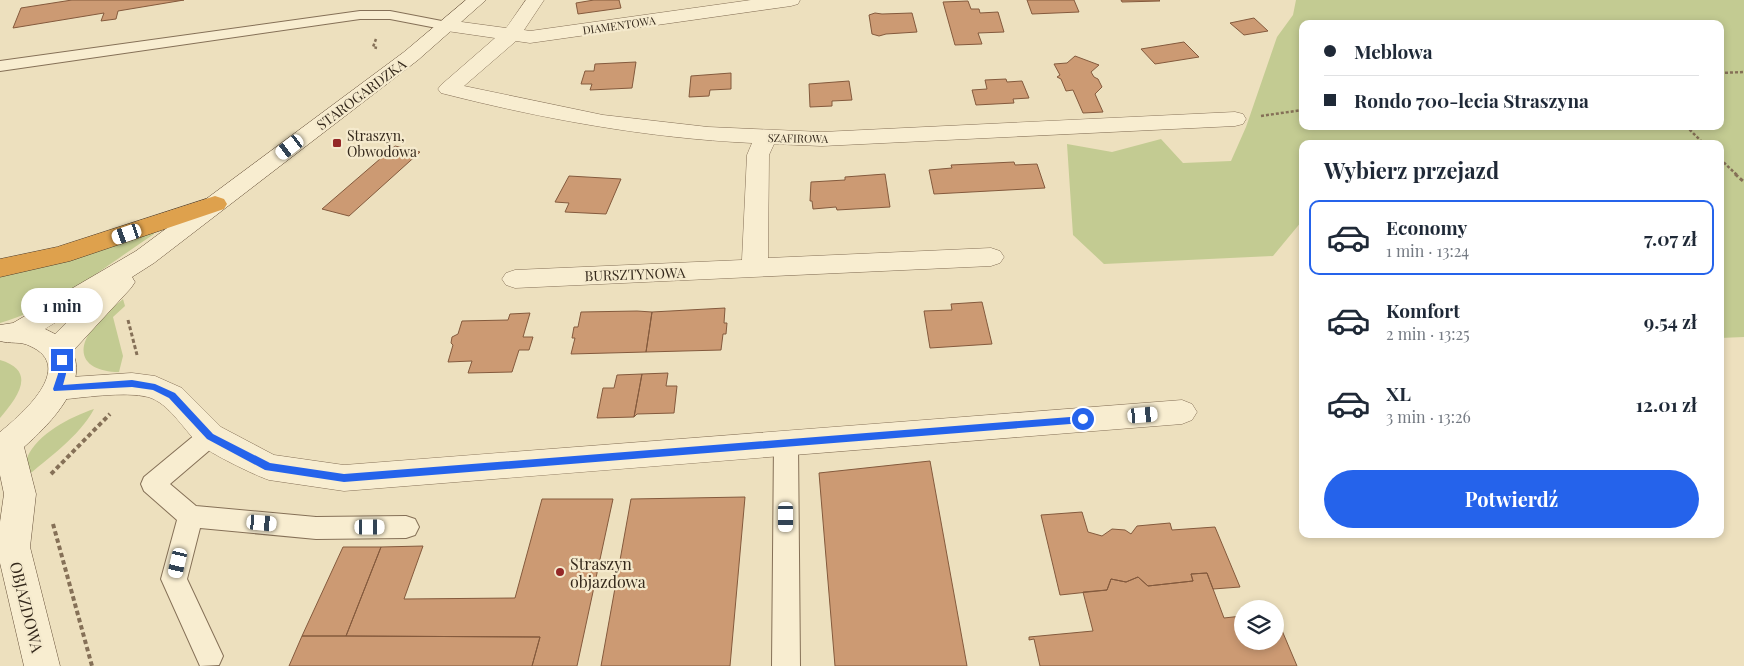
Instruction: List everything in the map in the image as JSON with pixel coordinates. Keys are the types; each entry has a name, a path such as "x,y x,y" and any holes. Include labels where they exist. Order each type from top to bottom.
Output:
{"highway":[{"path":"0,268 84,249 215,204"}],"street":[{"name":"STAROGARDZKA","path":"8,333 145,257 411,56 477,0"},
{"path":"511,35 535,0"},
{"name":"DIAMENTOWA","path":"447,26 530,37 791,0"},
{"name":"SZAFIROWA","path":"511,35 448,89 603,122 708,134 766,137 822,139 1235,119"},
{"path":"755,268 758,156 766,137"},
{"name":"STAROGARDZKA","path":"57,350 145,257"},
{"name":"BURSZTYNOWA","path":"515,279 991,257"},
{"path":"4,445 39,415 57,389 62,374 62,360 57,350 41,338 8,333"},
{"path":"57,389 132,384 155,387 172,396 210,436 268,467 344,478 1182,412"},
{"name":"OBJAZDOWA","path":"4,445 20,494 6,543 42,666"}],"lane":[{"path":"0,66 360,15 390,15 447,26"},
{"path":"210,436 153,484 190,516 316,528 406,527"},
{"path":"786,443 786,666"},
{"path":"190,516 174,579 210,656"}],"path":[{"path":"1724,73 1744,72"},
{"path":"1235,119 1299,110"},
{"path":"1690,130 1700,140"},
{"path":"1724,163 1744,182"},
{"path":"48,477 114,409 140,369 127,317"},
{"path":"52,522 92,666"}],"green space":[{"path":"1296,0 1744,0 1744,337 1724,338 1724,140 1299,140 1299,225 1273,256 1104,264 1073,235 1067,144 1112,152 1161,139 1183,163 1231,161 1246,127 1277,37 1293,15"},
{"path":"154,231 154,234 61,296 42,307 0,323 0,275"},
{"path":"123,299 125,306 113,317 123,356 119,372 92,366 84,355 86,339 99,321"},
{"path":"0,360 12,365 18,371 21,378 21,386 13,402 0,418"},
{"path":"94,409 72,438 25,478 27,458 38,441 65,422"}],"building":[{"path":"72,0 184,0 118,11 116,19 101,21 104,13 13,28 21,8"},
{"path":"594,0 619,0 621,8 578,14 576,3"},
{"path":"1027,0 1074,0 1079,12 1032,14"},
{"path":"1121,0 1159,0 1160,1 1122,2"},
{"path":"968,1 971,9 979,9 980,13 998,12 1004,32 978,33 982,44 955,45 943,2"},
{"path":"875,13 912,13 917,32 879,36 872,34 869,15"},
{"path":"1254,18 1268,31 1244,35 1230,23"},
{"path":"1184,42 1199,57 1155,64 1141,49"},
{"path":"1075,56 1099,65 1091,72 1098,79 1102,87 1095,94 1103,112 1083,113 1073,90 1066,91 1061,79 1057,77 1060,75 1054,64 1067,63"},
{"path":"636,62 632,88 590,90 592,84 581,84 585,71 594,71 595,64"},
{"path":"731,73 731,89 710,90 709,96 689,97 691,76"},
{"path":"1006,79 1007,82 1022,81 1029,98 1013,99 1014,103 976,105 972,90 987,89 985,80"},
{"path":"849,81 852,100 832,101 832,106 810,107 809,84"},
{"path":"395,146 420,152 349,216 322,209"},
{"path":"1014,162 1015,165 1037,164 1045,188 934,194 929,170 952,168 951,165"},
{"path":"885,174 890,207 837,210 836,207 813,209 812,201 810,201 811,182 845,180 845,177"},
{"path":"569,176 621,179 606,214 565,212 569,203 555,202"},
{"path":"982,302 992,344 930,348 924,311 952,310 951,304"},
{"path":"725,308 724,323 727,323 726,334 723,334 721,350 646,352 652,312"},
{"path":"581,312 652,312 646,352 571,354 575,338 572,338 574,327 578,327"},
{"path":"530,313 523,337 533,337 529,350 519,350 512,372 468,373 472,361 448,362 453,345 451,343 452,337 458,334 462,321 508,320 510,314"},
{"path":"668,373 666,386 677,386 674,413 637,414 634,417 642,374"},
{"path":"642,374 634,417 597,418 603,388 614,388 617,375"},
{"path":"930,461 967,666 835,666 819,473"},
{"path":"745,497 730,666 601,666 631,499"},
{"name":"Straszyn objazdowa","path":"542,499 613,499 577,666 532,666 540,637 346,636 381,547 423,546 404,599 515,598"},
{"path":"1082,512 1088,532 1102,536 1112,529 1125,530 1131,534 1137,526 1170,523 1172,530 1215,527 1240,587 1213,589 1207,573 1191,574 1193,581 1148,586 1138,577 1126,582 1111,579 1107,590 1060,595 1041,515"},
{"path":"343,547 381,547 346,636 302,636"},
{"path":"1207,573 1224,618 1234,617 1234,650 1284,650 1284,635 1297,666 1040,666 1034,639 1029,640 1029,637 1093,631 1083,592 1107,590 1111,579 1126,582 1138,577 1148,586 1193,581 1191,574"},
{"path":"302,636 540,637 532,666 289,666"}],"place":[{"name":"Straszyn, Obwodowa","path":"337,143"},
{"name":"Straszyn objazdowa","path":"560,572"}],"route":[{"path":"62,360 62,374 57,389 132,384 155,387 172,396 210,436 268,467 344,478 1083,419"}]}
